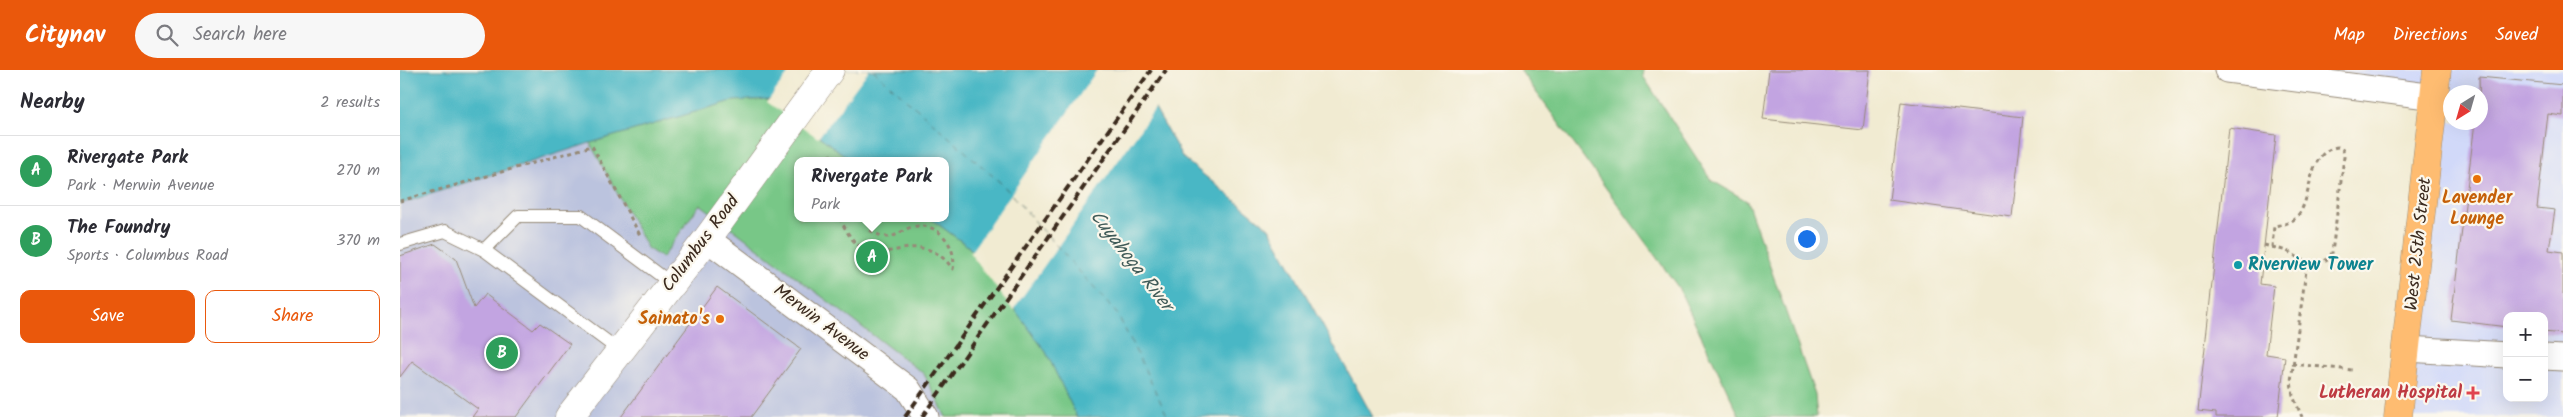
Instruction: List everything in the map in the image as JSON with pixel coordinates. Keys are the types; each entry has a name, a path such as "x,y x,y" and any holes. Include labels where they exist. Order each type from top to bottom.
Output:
{"main road":[{"name":"West 25th Street","path":"2398,417 2438,70"}],"street":[{"name":"Columbus Road","path":"569,417 707,239 766,155 830,70"},
{"path":"2227,70 2434,97"},
{"name":"Merwin Avenue","path":"707,239 908,388 926,417"},
{"path":"2407,349 2503,355"},
{"path":"2548,357 2563,358"}],"lane":[{"path":"484,250 518,216 581,216 672,284"},
{"path":"400,244 444,231 484,250 620,351"}],"path":[{"path":"400,201 592,146 643,239"},
{"path":"2264,245 2287,251 2307,263 2329,260 2332,253 2344,157 2343,150 2338,147 2324,153 2317,162 2302,208 2295,219 2274,226 2272,247"},
{"path":"842,222 846,234 859,246 874,254 918,246 946,259 953,269 955,258 952,248 936,230 922,225 886,237 868,230 869,222"},
{"path":"2302,417 2293,396 2291,381 2307,263"},
{"path":"2292,364 2352,370"}],"shaded area":[{"path":"2227,70 2563,70 2563,417 2398,417 2434,97"},
{"path":"590,143 647,248 662,258 700,204 924,374 946,417 400,417 400,204"}],"green space":[{"path":"1520,70 1644,70 1643,76 1711,180 1747,201 1815,395 1817,417 1740,417 1678,287"},
{"path":"770,99 847,157 794,157 794,222 935,222 971,249 1046,352 1077,417 946,417 924,374 700,204 662,258 647,248 590,143 732,101"}],"water":[{"name":"Cuyahoga River","path":"400,70 1133,70 1183,158 1269,228 1373,417 1077,417 1046,352 969,247 935,222 949,222 949,157 847,157 770,99 732,101 590,143 400,204"}],"pier":[{"path":"791,70 869,70 818,138 767,102"},
{"path":"1097,70 1136,70 1156,107 1013,310 970,253"}],"building":[{"path":"1769,70 1870,70 1863,130 1763,119"},
{"path":"2479,77 2563,85 2563,116 2548,114 2537,208 2555,210 2549,250 2563,252 2563,334 2548,332 2548,312 2503,312 2503,326 2451,320 2474,130 2488,130 2488,85 2479,85"},
{"path":"1901,102 2023,117 2012,217 1889,200"},
{"name":"Riverview Tower","path":"2229,128 2276,135 2260,284 2274,286 2266,354 2285,357 2278,417 2216,417 2216,413 2198,411"},
{"path":"435,244 456,259 474,308 485,294 533,330 540,323 570,344 516,417 472,417 478,409 412,361 400,377 400,256"},
{"path":"717,287 801,349 751,417 621,417"}],"ferry route":[{"path":"873,70 1002,184 1118,315 1168,417"}],"railway":[{"path":"905,417 1151,70"},
{"path":"922,417 1166,70"}],"place":[{"name":"Lavender Lounge","path":"2477,179"},
{"name":"Rivergate Park","path":"872,257"},
{"name":"Riverview Tower","path":"2238,265"},
{"name":"Sainato's","path":"720,319"},
{"name":"The Foundry","path":"502,353"},
{"name":"Lutheran Hospital","path":"2473,393"}]}
